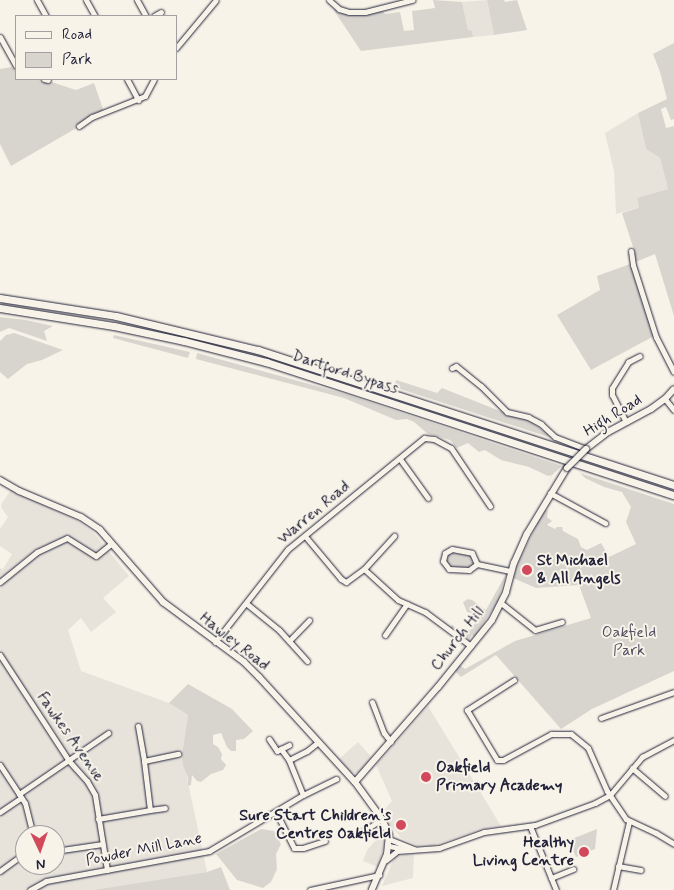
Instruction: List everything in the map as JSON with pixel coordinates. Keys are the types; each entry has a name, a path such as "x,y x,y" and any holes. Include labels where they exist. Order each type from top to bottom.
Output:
{"highway":[{"name":"Dartford Bypass","path":"0,298 116,316 258,350 674,485"},
{"name":"Dartford Bypass","path":"0,308 114,326 250,358 674,495"}],"main road":[{"name":"High Road","path":"550,493 568,468 586,449 608,432 665,399 674,389"},
{"name":"Hawley Road","path":"0,480 18,490 81,517 100,530 163,602 259,677 355,782 382,819 389,843"},
{"name":"Church Hill","path":"355,782 391,742 489,624 501,603 511,571 527,534 550,493"},
{"path":"372,890 385,860 389,843"}],"street":[{"path":"37,0 45,15"},
{"path":"86,0 94,15"},
{"path":"137,0 145,15"},
{"path":"178,46 216,0"},
{"path":"330,0 339,9 349,12 365,12 412,0"},
{"path":"156,15 161,12"},
{"path":"0,37 15,64"},
{"path":"128,80 138,100"},
{"path":"79,126 92,117 145,96 153,80"},
{"path":"630,251 656,336 674,372"},
{"path":"626,422 612,395 612,388 628,362 640,356"},
{"path":"452,368 456,366 482,386 507,412 541,424 555,437 586,449"},
{"path":"665,399 674,410"},
{"name":"Warren Road","path":"215,642 247,604 288,549 422,440 431,438 452,448 490,506"},
{"path":"400,459 428,498"},
{"path":"550,493 605,523"},
{"path":"305,536 341,580 346,582 364,569 394,536"},
{"path":"0,582 36,552 67,538 96,556 111,544"},
{"path":"478,564 472,553 452,549 445,554 443,561 449,569 462,571 469,570 478,564 511,571"},
{"path":"364,569 398,600 425,612 471,646"},
{"path":"501,603 535,630 562,622"},
{"path":"247,604 279,630 307,661"},
{"path":"385,635 407,604"},
{"path":"289,641 309,620"},
{"name":"Fawkes Avenue","path":"0,655 69,761 87,781 95,795 107,870"},
{"path":"514,680 468,708 466,712 497,760 503,760 550,734 571,734 585,744 610,794 629,822 652,830 674,844"},
{"path":"601,718 674,692"},
{"path":"664,695 674,698"},
{"path":"372,702 384,733 391,742"},
{"path":"138,726 150,810"},
{"path":"0,812 108,733"},
{"path":"269,739 277,752 289,745"},
{"path":"385,860 394,852 439,848 484,832 530,826 595,803 610,794 632,768 656,748 674,740"},
{"path":"289,760 307,752 318,742"},
{"path":"282,749 289,760 303,795"},
{"path":"144,761 178,754"},
{"path":"0,766 25,803 30,825"},
{"path":"632,768 665,796"},
{"name":"Powder Mill Lane","path":"30,890 43,882 203,853 303,795 336,779"},
{"path":"98,819 165,808"},
{"path":"276,812 294,848 303,848 325,840"},
{"path":"361,832 382,819"},
{"path":"613,890 629,822"},
{"path":"530,826 556,890"},
{"path":"389,843 417,850"},
{"path":"65,850 102,844"},
{"path":"0,871 15,860"},
{"path":"618,866 641,870"},
{"path":"551,878 573,869"},
{"path":"310,890 379,875"}],"shaded area":[{"path":"487,0 494,35 473,37 472,31 468,31 462,2"},
{"path":"638,113 646,149 660,158 668,189 637,198 639,208 616,214 614,171 605,133"},
{"path":"11,490 77,520 93,532 129,576 103,598 116,612 91,632 81,618 68,630 81,671 169,703 188,715 182,754 207,872 93,890 0,890 0,568 3,569 12,554 0,546 0,529 8,517 1,507"},
{"name":"Oakfield Primary Academy","path":"428,706 501,826 482,829 432,846 418,846 401,838 381,813 392,801 376,765"},
{"path":"358,742 373,759 357,774 350,772 339,759"},
{"path":"380,823 386,839 378,867 363,861 367,850 378,838 372,828"},
{"path":"414,854 413,878 382,886 395,856"}],"green space":[{"path":"433,0 462,2 468,30 472,31 473,37 361,51 333,9 349,15 381,9 385,14 400,12 404,31 414,30 412,11 435,8"},
{"path":"487,0 504,0 505,2 517,0 527,30 494,35"},
{"path":"674,43 674,119 671,120 666,107 661,109 666,128 674,126 674,316 655,254 633,263 635,253 622,213 639,208 637,198 668,189 660,158 646,149 638,113 667,99 653,54"},
{"path":"11,67 15,69 15,80 45,80 76,90 94,83 104,112 11,166 0,144 0,69"},
{"path":"630,264 654,336 591,370 557,315 600,290 597,276"},
{"path":"0,317 53,326 44,331 47,341 9,328 0,332"},
{"path":"14,333 63,350 42,360 27,364 8,379 0,372 0,341 6,335"},
{"path":"114,335 190,352 188,358 113,338"},
{"path":"197,353 345,394 562,466 553,474 545,489 552,475 548,476 529,467 501,460 485,450 479,452 468,443 457,448 450,440 428,434 414,422 407,419 396,420 344,398 196,359"},
{"path":"396,380 437,393 442,388 515,417 529,420 555,439 394,387"},
{"name":"Oakfield Park","path":"580,473 674,504 674,671 592,709 561,729 496,655 461,677 455,671 460,665 465,669 515,641 591,618 579,585 536,588 513,578 517,565 544,511 548,510 547,517 552,521 547,525 555,529 562,527 563,531 578,539 581,547 587,550 601,543 609,557 636,544 626,522 631,507 622,492 604,487 585,478"},
{"path":"453,551 471,555 474,560 472,566 466,570 449,567 445,562 447,554"},
{"path":"506,574 498,601 475,637 472,635 469,640 450,627 452,625 462,633 472,629 479,615 467,612 463,602 468,599 472,600 486,610"},
{"path":"188,684 232,709 253,731 244,739 236,740 236,751 231,751 227,747 221,733 213,735 213,744 218,747 222,754 221,759 226,765 223,770 211,774 201,782 197,781 192,775 191,785 188,786 182,754 188,715 169,703"},
{"path":"261,829 274,831 281,844 276,854 277,869 271,882 263,888 237,880 216,854"},
{"path":"597,829 595,849 576,857 570,843 572,839"},
{"path":"221,867 230,890 93,890 207,872"}],"place":[{"name":"St Michael & All Angels","path":"527,570"},
{"name":"Oakfield Primary Academy","path":"426,777"},
{"name":"Sure Start Children's Centres Oakfield","path":"401,825"},
{"name":"Healthy Living Centre","path":"584,852"}]}
